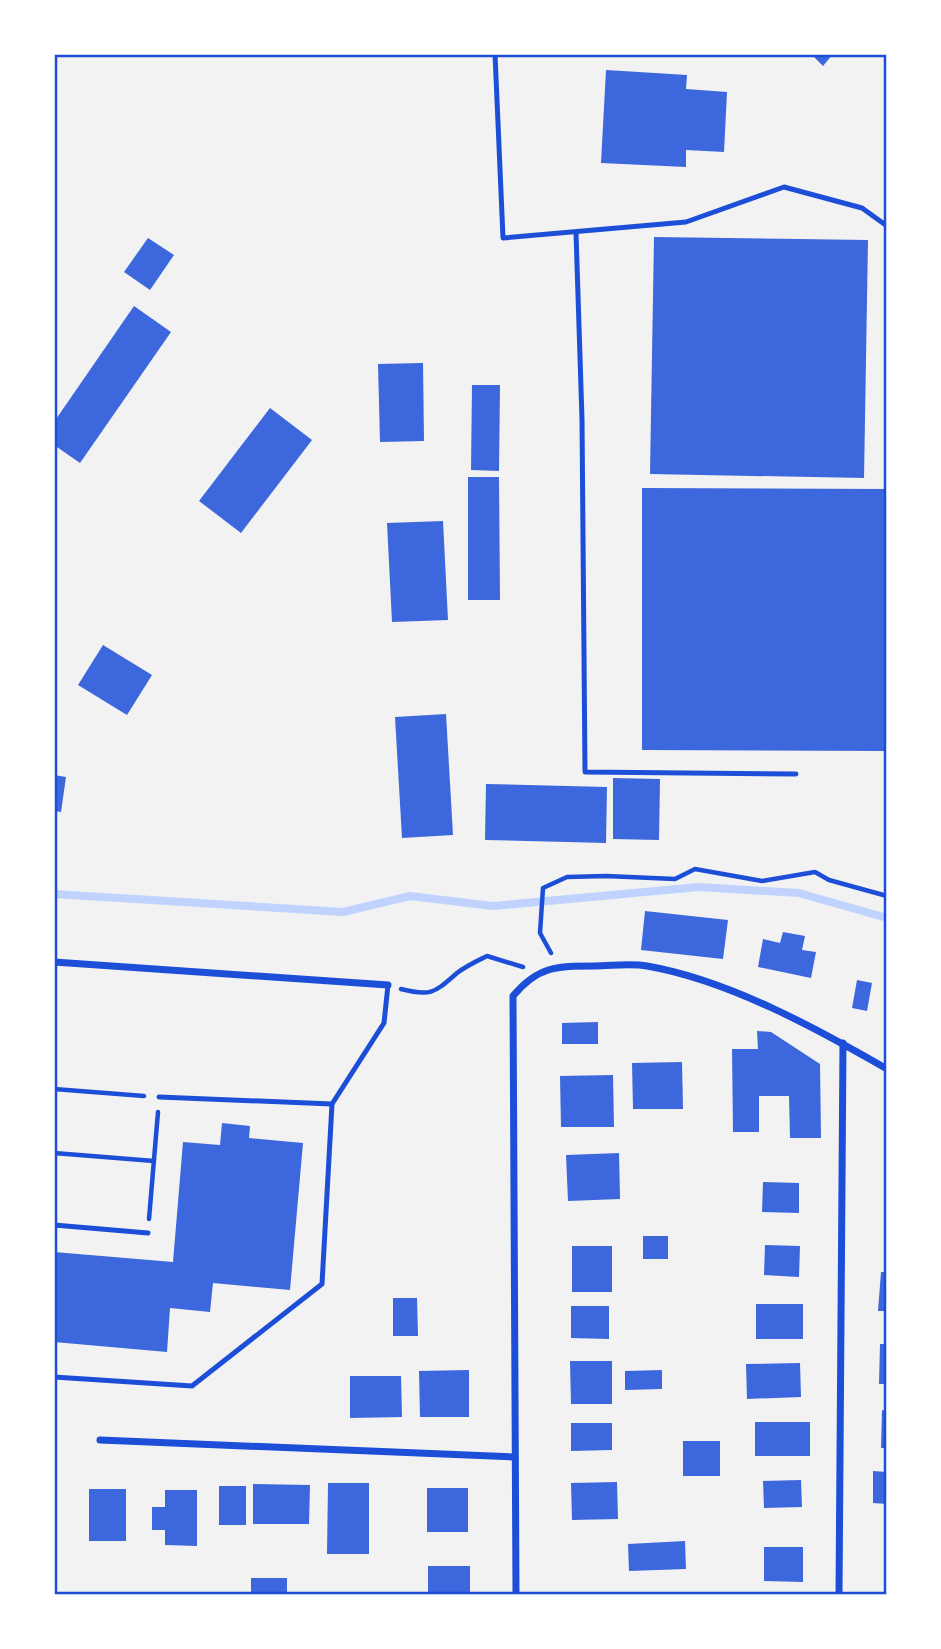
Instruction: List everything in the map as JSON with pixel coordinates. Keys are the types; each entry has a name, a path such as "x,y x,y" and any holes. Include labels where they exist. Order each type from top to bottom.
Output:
{"street":[{"path":"54,962 388,985"},
{"path":"516,1595 513,996 525,982 540,972 558,967 645,965 710,982 843,1044 887,1069"},
{"path":"839,1595 843,1044"},
{"path":"100,1440 515,1457"}],"lane":[{"path":"495,54 503,238 686,222 784,187 862,208 887,226"},
{"path":"576,233 582,419 585,772 796,774"},
{"path":"54,1377 192,1386 322,1284 332,1104 384,1023 388,985"},
{"path":"159,1097 332,1104"},
{"path":"54,1226 148,1233"}],"path":[{"path":"558,967 540,933 543,888 567,877 675,879 695,869 762,881 816,872 829,880 887,896"},
{"path":"388,985 428,993 445,985 457,973 487,956 540,972"},
{"path":"54,1089 159,1097 148,1233"},
{"path":"54,1153 154,1161"}],"building":[{"path":"811,54 833,54 823,66"},
{"path":"606,70 687,75 686,89 727,92 724,152 686,150 686,167 601,163"},
{"path":"654,237 868,240 864,478 650,474"},
{"path":"148,238 174,255 150,290 124,272"},
{"path":"134,306 171,332 80,463 54,445 54,422"},
{"path":"423,363 424,441 380,442 378,364"},
{"path":"472,385 500,385 499,471 471,470"},
{"path":"270,408 312,440 241,533 199,501"},
{"path":"468,477 499,477 500,600 468,600"},
{"path":"642,488 887,489 887,751 642,750"},
{"path":"443,521 448,620 392,622 387,523"},
{"path":"103,645 152,675 127,715 78,685"},
{"path":"446,714 453,835 402,838 395,717"},
{"path":"54,775 66,777 61,812 54,811"},
{"path":"613,778 660,779 659,840 613,839"},
{"path":"486,784 607,787 606,843 485,840"},
{"path":"645,911 728,920 723,959 641,950"},
{"path":"783,932 805,936 802,950 816,952 811,978 758,967 763,939 780,943"},
{"path":"857,980 872,983 867,1011 852,1008"},
{"path":"598,1022 598,1044 562,1044 562,1023"},
{"path":"757,1031 771,1032 820,1064 821,1138 790,1138 789,1096 759,1096 759,1132 733,1132 732,1049 758,1049"},
{"path":"682,1062 683,1109 633,1109 632,1063"},
{"path":"613,1075 614,1127 561,1127 560,1076"},
{"path":"222,1123 250,1126 249,1138 303,1143 290,1290 213,1283 210,1312 170,1308 167,1352 54,1342 54,1252 173,1262 183,1142 220,1145"},
{"path":"619,1153 620,1199 568,1201 566,1155"},
{"path":"763,1182 799,1183 799,1213 762,1212"},
{"path":"643,1236 668,1236 668,1259 643,1259"},
{"path":"765,1245 800,1246 799,1277 764,1275"},
{"path":"572,1246 612,1246 612,1292 572,1292"},
{"path":"881,1272 887,1272 887,1311 878,1311"},
{"path":"393,1298 417,1298 418,1336 393,1336"},
{"path":"756,1304 803,1304 803,1339 756,1339"},
{"path":"571,1306 609,1306 609,1339 571,1338"},
{"path":"880,1344 887,1344 887,1384 879,1384"},
{"path":"570,1361 612,1361 612,1404 571,1404"},
{"path":"800,1363 801,1397 747,1399 746,1364"},
{"path":"469,1370 469,1417 420,1417 419,1371"},
{"path":"662,1370 662,1389 625,1390 625,1371"},
{"path":"350,1376 401,1376 402,1417 350,1418"},
{"path":"882,1410 887,1411 887,1448 881,1448"},
{"path":"755,1422 810,1422 810,1456 755,1456"},
{"path":"571,1423 612,1423 612,1450 571,1451"},
{"path":"683,1441 720,1441 720,1476 683,1476"},
{"path":"873,1471 887,1472 887,1504 873,1503"},
{"path":"801,1480 802,1507 764,1508 763,1481"},
{"path":"617,1482 618,1519 572,1520 571,1483"},
{"path":"328,1483 369,1483 369,1554 327,1554"},
{"path":"253,1484 310,1485 309,1524 253,1524"},
{"path":"219,1486 246,1486 246,1525 219,1525"},
{"path":"427,1488 468,1488 468,1532 427,1532"},
{"path":"89,1489 126,1489 126,1541 89,1541"},
{"path":"165,1490 197,1490 197,1546 165,1545 165,1530 152,1530 152,1507 165,1507"},
{"path":"685,1541 686,1569 629,1571 628,1544"},
{"path":"764,1547 803,1547 803,1582 764,1581"},
{"path":"428,1566 470,1566 470,1595 428,1595"},
{"path":"251,1578 287,1578 287,1595 251,1595"}],"waterway":[{"path":"54,894 343,912 410,896 493,906 699,887 799,893 887,918"}]}
